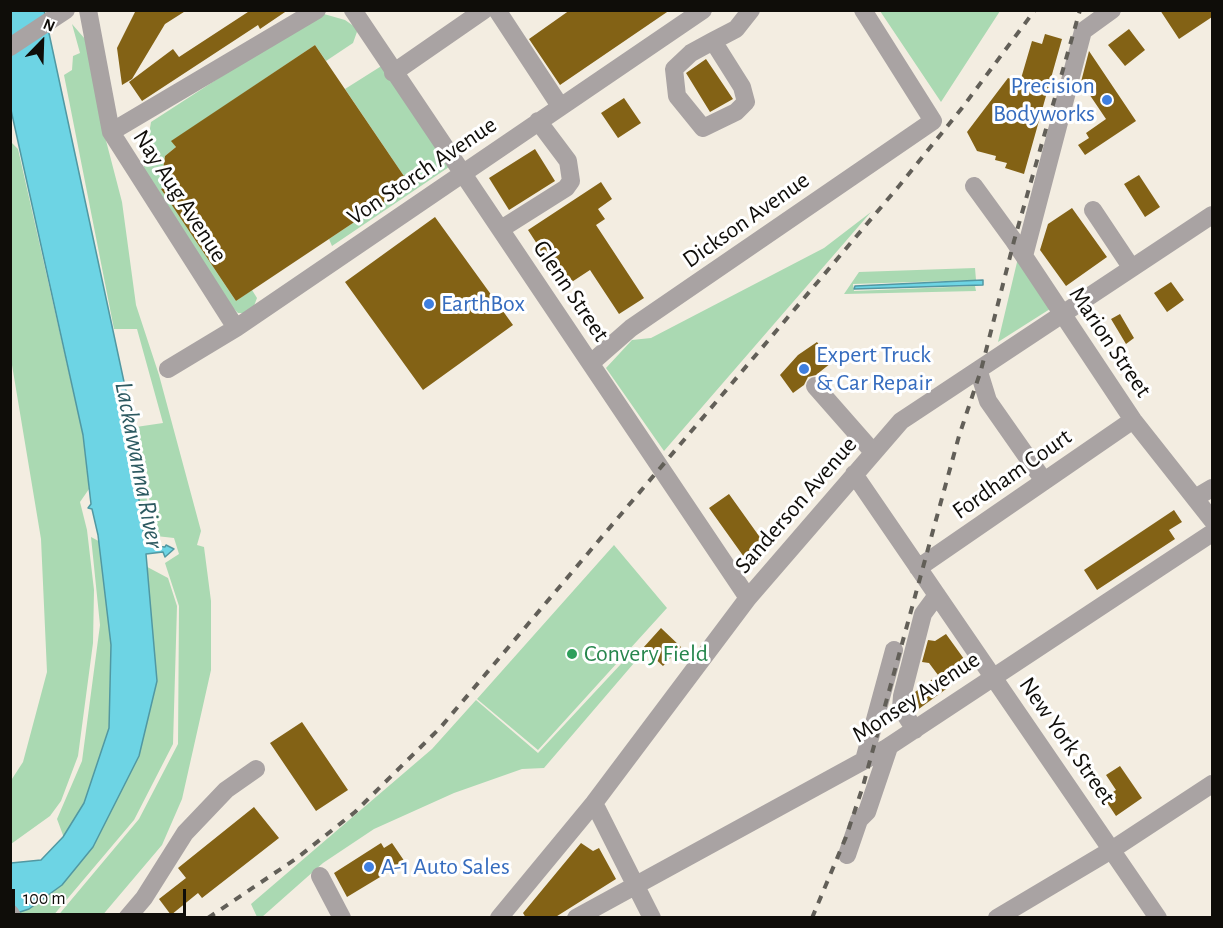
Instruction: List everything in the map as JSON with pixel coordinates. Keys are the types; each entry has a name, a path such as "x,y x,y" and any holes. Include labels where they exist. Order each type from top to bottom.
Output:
{"street":[{"path":"111,132 317,10"},
{"name":"Glenn Street","path":"353,10 393,73 463,171 748,598"},
{"path":"393,73 484,10"},
{"path":"497,10 560,106"},
{"name":"Von Storch Avenue","path":"168,369 236,328 463,171 703,10"},
{"path":"714,41 742,87 746,102 727,118 703,128 677,96 674,69 691,53 736,29 752,10"},
{"name":"Dickson Avenue","path":"591,363 631,328 933,121 863,10"},
{"path":"1024,256 1083,31 1112,10"},
{"name":"Nay Aug Avenue","path":"89,11 111,132 236,328"},
{"path":"10,47 63,12"},
{"path":"501,230 566,188 571,181 568,161 538,121"},
{"name":"Marion Street","path":"974,186 1024,256 1133,420 1212,520"},
{"path":"1093,210 1131,267"},
{"name":"Sanderson Avenue","path":"500,918 594,803 748,598 900,421 979,372 1062,312 1212,215"},
{"path":"979,372 988,400 1044,481"},
{"path":"815,386 873,452"},
{"name":"Fordham Court","path":"918,568 1133,420"},
{"name":"New York Street","path":"854,474 992,677 1113,849 1158,918"},
{"path":"1195,498 1212,488"},
{"name":"Monsey Avenue","path":"576,918 889,747 1212,533"},
{"path":"915,730 904,715 902,696 923,614 937,596"},
{"path":"864,760 894,650"},
{"path":"847,855 859,820 867,812 889,747"},
{"path":"127,918 144,898 184,833 226,790 256,769"},
{"path":"997,918 1113,849 1212,784"},
{"path":"594,803 652,918"},
{"path":"320,876 342,918"}],"green space":[{"path":"880,11 1000,11 941,102"},
{"path":"324,14 345,20 358,29 353,43 326,61 315,45 172,141 176,147 165,156 162,176 168,185 161,189 236,301 252,290 257,298 254,306 245,313 238,313 143,171 151,122 313,17"},
{"path":"72,24 85,39 103,129 122,202 136,305 159,375 201,531 197,545 204,547 211,601 211,670 182,799 162,845 101,917 56,918 139,819 178,744 179,606 165,563 179,554 174,538 156,536 136,427 163,423 137,329 114,329 64,75 72,70 73,56 80,53"},
{"path":"383,65 449,167 332,246 329,239 410,185 345,89"},
{"path":"11,142 18,149 83,435 89,489 80,502 87,530 94,590 93,643 78,756 61,801 50,816 11,844 10,782 23,762 47,672 41,539 11,359"},
{"path":"871,212 664,451 606,368 632,340 651,338 824,248"},
{"path":"1018,258 1050,309 998,342"},
{"path":"975,268 976,280 853,284 854,291 975,286 976,291 844,294 859,272"},
{"path":"138,459 154,532 144,541 128,463"},
{"path":"91,537 168,578 177,606 173,744 134,820 52,917 11,917 10,903 70,854 57,819 82,761 100,625"},
{"name":"Convery Field","path":"614,545 667,608 538,750 477,699"},
{"path":"634,650 640,656 544,768 522,769 454,793 374,829 323,863 262,917 257,917 251,904 432,749 476,700 538,753"}],"water":[{"path":"44,10 129,405 133,407 128,416 145,545 165,547 166,545 174,549 165,557 163,552 146,554 157,681 139,756 93,847 62,885 29,909 11,915 11,863 41,860 63,837 84,803 109,728 111,645 98,535 92,509 88,508 91,504 83,435 11,110 11,11"},
{"path":"983,280 983,285 854,289 855,286"}],"building":[{"path":"136,10 187,10 165,24 132,79 122,85 117,48"},
{"path":"251,10 288,10 260,29 258,25 142,101 129,82 173,49 179,57"},
{"path":"570,10 670,10 560,85 529,39"},
{"path":"1160,10 1212,10 1212,17 1179,39"},
{"path":"1129,29 1145,50 1125,66 1108,45"},
{"path":"1045,34 1062,39 1024,174 1005,168 1007,163 995,160 996,156 977,151 967,132 1008,78 1020,82 1032,41 1042,44"},
{"path":"315,45 410,185 236,301 161,189 168,185 162,176 165,156 176,147 171,141"},
{"name":"Precision Bodyworks","path":"1089,51 1136,121 1085,155 1078,145 1089,138 1086,133 1106,119 1081,82"},
{"path":"706,59 733,99 710,112 686,73"},
{"path":"624,98 641,123 618,138 601,113"},
{"path":"535,149 555,181 509,210 489,178"},
{"path":"1139,175 1160,207 1145,217 1124,184"},
{"path":"601,182 612,199 598,209 605,219 596,225 644,298 619,314 590,270 561,289 535,250 539,247 528,230"},
{"path":"1072,208 1107,257 1066,286 1040,250 1048,224"},
{"name":"EarthBox","path":"435,217 513,325 423,390 345,282"},
{"path":"1171,282 1184,300 1167,312 1154,293"},
{"path":"1120,314 1134,338 1126,344 1111,319"},
{"name":"Expert Truck & Car Repair","path":"817,342 831,363 816,375 808,377 804,385 793,393 780,375 798,355"},
{"path":"729,494 764,543 744,557 709,508"},
{"path":"1174,510 1182,522 1169,530 1175,539 1097,590 1084,570"},
{"path":"661,628 681,647 663,666 643,648"},
{"path":"946,634 972,670 916,711 915,692 938,675 929,663 922,662 928,640 935,641"},
{"path":"302,722 348,790 316,811 270,743"},
{"path":"1120,766 1142,798 1116,816 1104,798 1116,790 1106,775"},
{"path":"254,807 279,838 202,898 198,893 171,915 159,899 186,878 178,868"},
{"name":"A-1 Auto Sales","path":"381,843 384,848 392,843 405,862 347,897 334,873"},
{"path":"581,843 593,851 599,848 616,879 554,918 526,918 523,913"}],"railway":[{"path":"208,918 297,858 355,812 440,728 899,186 962,108 1035,10"},
{"path":"812,918 846,837 863,786 959,436 981,370 1014,241 1080,10"}],"place":[{"name":"Precision Bodyworks","path":"1107,100"},
{"name":"EarthBox","path":"429,304"},
{"name":"Expert Truck & Car Repair","path":"804,369"},
{"name":"Convery Field","path":"572,654"},
{"name":"A-1 Auto Sales","path":"369,867"}],"water label":[{"name":"Lackawanna River","path":"139,465"}]}
